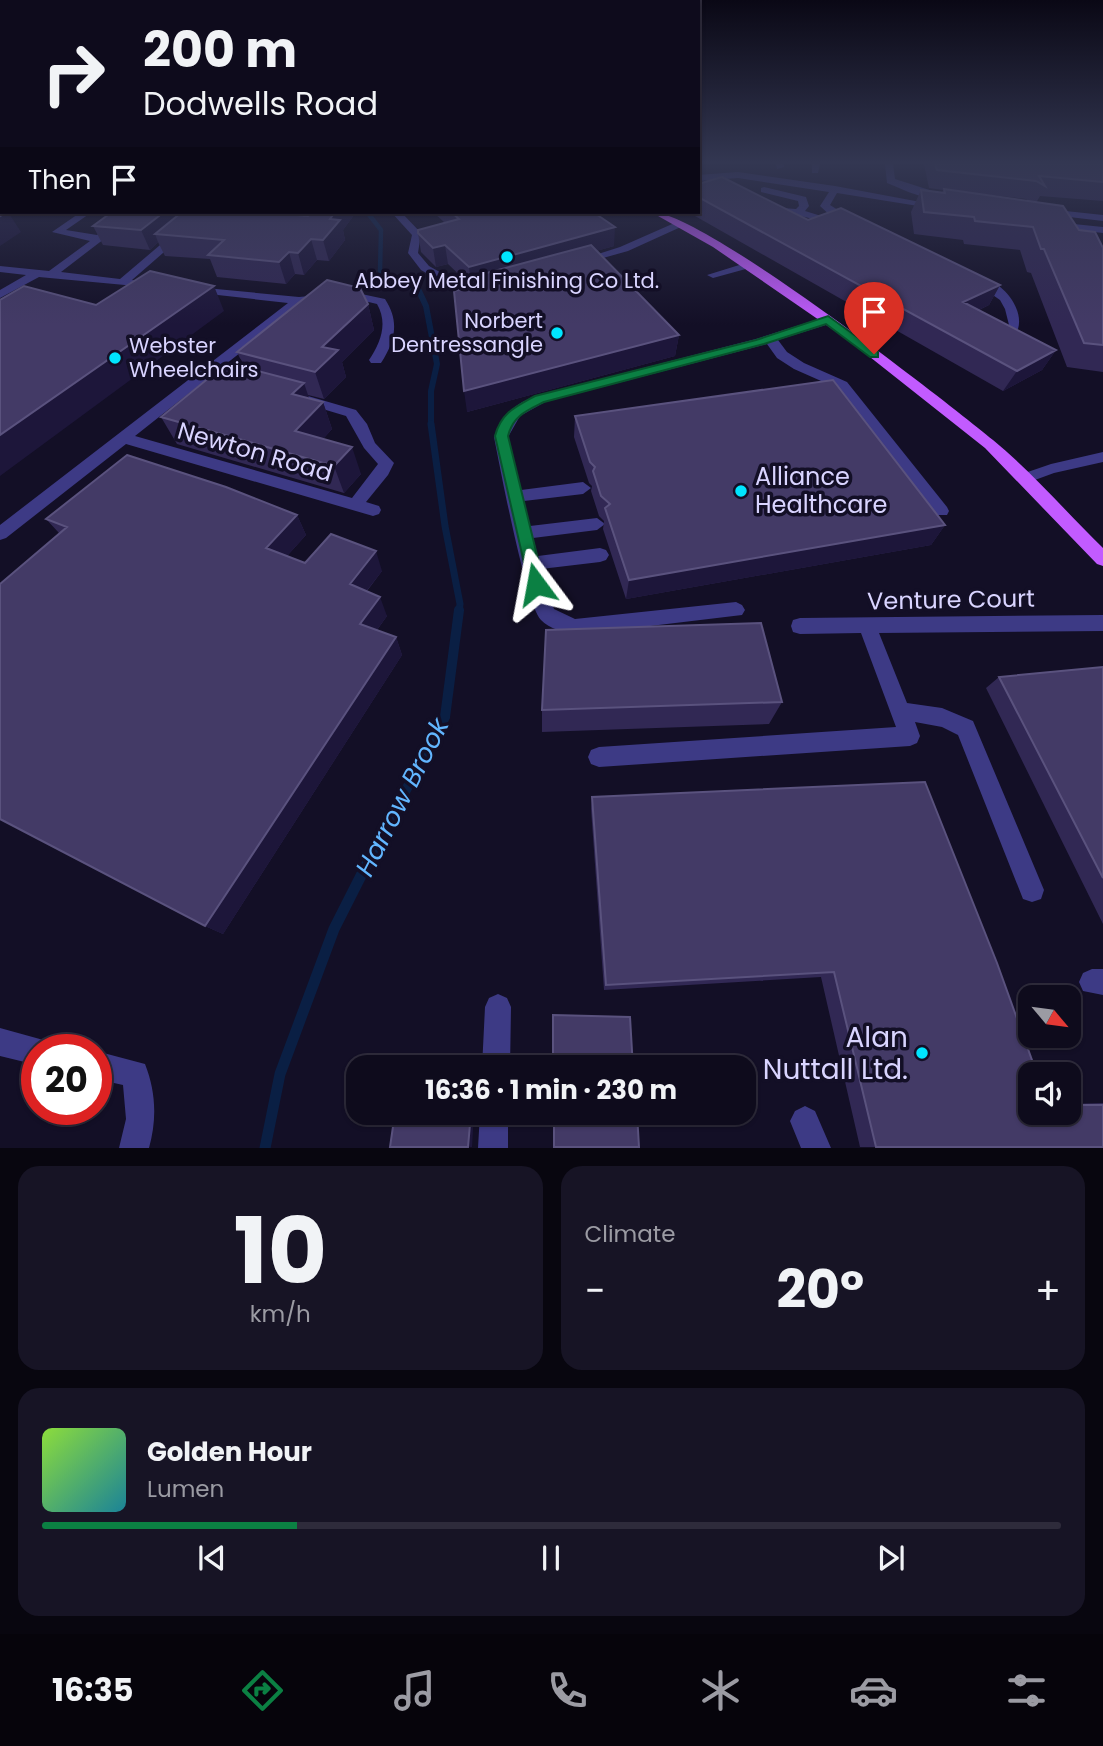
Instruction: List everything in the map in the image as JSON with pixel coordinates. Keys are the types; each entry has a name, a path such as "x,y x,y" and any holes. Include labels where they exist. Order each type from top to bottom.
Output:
{"main road":[{"path":"667,218 749,265 828,320 990,445 1103,559"}],"street":[{"path":"79,218 57,232 99,239"},
{"path":"51,275 127,218"},
{"path":"127,283 199,218"},
{"path":"401,218 417,235 413,253 425,268 468,293 494,286"},
{"path":"802,227 829,218"},
{"path":"833,218 860,227"},
{"path":"559,267 624,249 679,224"},
{"path":"1046,224 1103,230"},
{"path":"713,275 749,265"},
{"path":"0,269 171,288"},
{"path":"127,283 144,273"},
{"path":"0,295 36,274"},
{"path":"968,276 1002,292 1009,301 1014,326"},
{"path":"184,289 299,301 352,295 381,301 387,308 390,334 376,360"},
{"name":"Newton Road","path":"0,534 124,438 212,375 299,301"},
{"path":"736,610 575,627 557,622 546,614 531,564 501,436 505,422 515,412 540,399 769,339 828,320"},
{"path":"769,339 782,355 799,366 842,384 941,510"},
{"path":"283,393 351,413 360,424 369,445 386,463 383,471 355,505"},
{"name":"Newton Road","path":"124,438 373,510"},
{"path":"1024,479 1051,469 1103,457"},
{"path":"515,496 583,488"},
{"path":"524,533 597,524"},
{"path":"531,564 600,555"},
{"name":"Venture Court","path":"800,626 1103,623"},
{"path":"599,757 910,736 867,625"},
{"path":"900,712 934,713 966,728 1032,890"},
{"path":"496,1055 498,1007"},
{"path":"0,1042 21,1047"},
{"path":"112,1069 135,1074 142,1102 139,1131 134,1147"},
{"path":"805,1121 816,1147"},
{"path":"493,1147 494,1125"}],"building":[{"path":"104,218 157,218 141,230 93,226"},
{"path":"175,218 331,218 340,220 323,240 311,239 298,253 289,252 279,262 208,255 224,240 155,234"},
{"path":"457,218 601,218 615,227 469,267 445,245 433,248 418,233 418,230 459,219"},
{"path":"736,218 803,218 808,220 815,218 861,218 1000,285 963,302 1056,350 1017,371"},
{"path":"974,218 1071,218 1079,230 1095,232 1103,248 1103,345 1084,343 1033,227 975,221"},
{"name":"Norbert Dentressangle","path":"591,245 679,335 464,391 454,291 486,282 479,275"},
{"path":"150,271 214,286 0,435 0,300 24,286 96,305"},
{"path":"327,280 360,288 368,304 322,347 338,350 315,372 237,352"},
{"path":"227,363 304,383 292,394 323,402 295,431 352,447 334,466 161,417"},
{"name":"Alliance Healthcare","path":"833,380 945,525 629,580 605,508 610,504 601,496 593,471 595,467 590,462 575,416"},
{"path":"127,455 226,487 297,515 266,548 305,563 331,534 376,551 350,584 380,597 360,624 396,637 205,926 0,819 0,584 67,527 46,519"},
{"path":"761,623 782,702 542,710 546,630"},
{"path":"1103,667 1103,878 999,677"},
{"path":"925,782 1018,1021 1018,1048 1028,1048 1033,1062 1018,1062 1018,1125 1081,1125 1081,1105 1103,1105 1103,1147 876,1147 834,972 606,985 592,797"},
{"path":"553,1015 630,1017 632,1055 553,1055"},
{"path":"393,1125 470,1125 468,1147 390,1147"},
{"path":"554,1125 638,1125 639,1147 554,1147"}],"waterway":[{"name":"Harrow Brook","path":"371,218 381,230 380,271 397,280"},
{"name":"Harrow Brook","path":"394,278 419,291 426,306 437,364 431,391 431,424"},
{"name":"Harrow Brook","path":"431,424 445,526 460,604 459,612"},
{"name":"Harrow Brook","path":"375,848 445,717 459,610"},
{"name":"Harrow Brook","path":"265,1148 280,1074 334,929 376,846"}],"place":[{"name":"Abbey Metal Finishing Co Ltd.","path":"507,257"},
{"name":"Norbert Dentressangle","path":"557,333"},
{"name":"Webster Wheelchairs","path":"115,358"},
{"name":"Alliance Healthcare","path":"741,491"},
{"name":"Alan Nuttall Ltd.","path":"922,1053"}],"route":[{"path":"536,584 501,436 505,422 515,412 540,399 760,342 828,320 874,354"}]}
